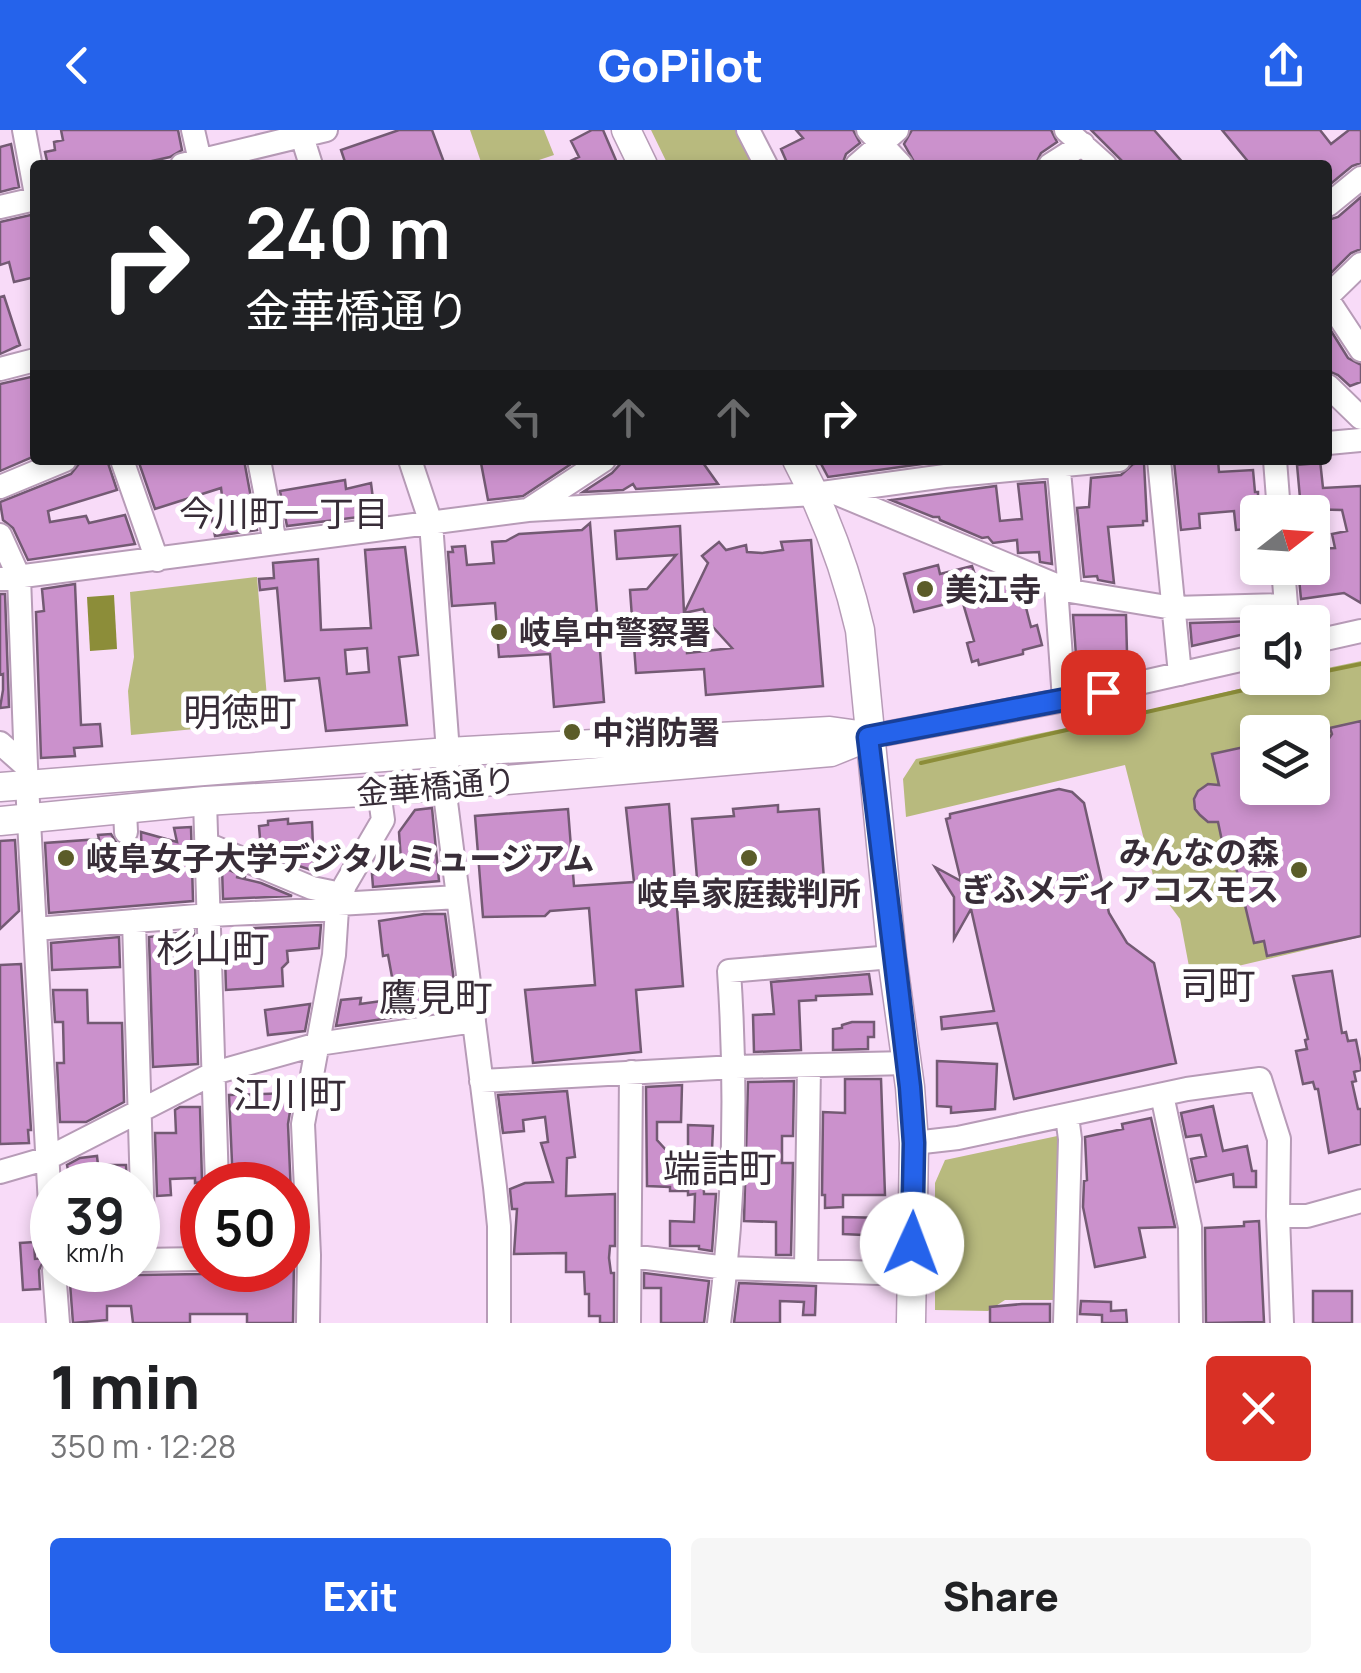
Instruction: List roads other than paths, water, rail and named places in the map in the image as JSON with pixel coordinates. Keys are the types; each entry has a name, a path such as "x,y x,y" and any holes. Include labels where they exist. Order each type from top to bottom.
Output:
{"main road":[{"path":"627,130 641,160"},
{"path":"801,465 822,493 860,630 868,737 908,1063 914,1143 911,1323"},
{"name":"金華橋通り","path":"18,779 830,731 868,737"},
{"name":"金華橋通り","path":"0,821 125,822 205,801 379,792 831,752 868,737"}],"street":[{"path":"24,130 30,162"},
{"path":"193,130 195,160"},
{"path":"209,160 301,133 326,130"},
{"path":"748,130 763,160"},
{"path":"301,133 309,160"},
{"path":"861,160 882,134 899,160"},
{"path":"1054,160 1075,137 1100,160"},
{"path":"1332,202 1361,178"},
{"path":"0,207 30,200"},
{"path":"1332,294 1361,264"},
{"path":"1332,304 1361,350"},
{"path":"0,369 30,361"},
{"path":"1332,390 1361,418"},
{"path":"1332,443 1361,440"},
{"path":"0,488 53,465"},
{"path":"124,465 157,560"},
{"path":"261,465 275,543"},
{"path":"412,465 430,524 448,752 445,785 499,1226 500,1323"},
{"path":"528,510 596,465"},
{"path":"10,578 528,510 822,493 943,468 1001,465"},
{"path":"1059,465 1064,700"},
{"path":"1159,465 1180,674"},
{"path":"1275,465 1278,495"},
{"path":"822,493 1063,589 1173,608 1240,612"},
{"path":"0,535 10,578 18,779"},
{"path":"1330,638 1361,631"},
{"name":"金華橋通り","path":"868,737 1064,700 1240,660"},
{"path":"0,742 18,779 30,819 48,1162"},
{"path":"302,1162 303,1124 334,955 339,902 384,820 379,792"},
{"path":"205,801 216,1162"},
{"path":"208,846 339,902"},
{"path":"35,929 339,902 458,897"},
{"path":"134,921 140,1162"},
{"path":"719,1323 734,1159 735,1067 728,972 892,957"},
{"path":"0,1172 48,1158 139,1108 214,1073 318,1044 474,1020"},
{"path":"481,1081 735,1067 908,1063"},
{"path":"806,1270 809,1066"},
{"path":"629,1323 631,1072"},
{"path":"914,1143 1260,1079 1278,1139 1282,1323"},
{"path":"1162,1095 1190,1227 1192,1323"},
{"path":"1064,1323 1070,1139 1067,1116"},
{"path":"1278,1216 1307,1216 1361,1202"},
{"path":"630,1256 726,1268 911,1274"},
{"path":"56,1292 58,1323"},
{"path":"303,1292 308,1323"}],"waterway":[{"path":"1330,670 1361,664"},
{"path":"921,763 1240,691"}],"place":[{"name":"美江寺","path":"925,589"},
{"name":"岐阜中警察署","path":"499,632"},
{"name":"中消防署","path":"572,732"},
{"name":"岐阜女子大学デジタルミュージアム","path":"66,858"},
{"name":"岐阜家庭裁判所","path":"749,858"},
{"name":"みんなの森 ぎふメディアコスモス","path":"1299,870"}],"district":[{"name":"今川町一丁目","path":"284,513"},
{"name":"明徳町","path":"240,711"},
{"name":"杉山町","path":"213,947"},
{"name":"司町","path":"1218,984"},
{"name":"鷹見町","path":"436,996"},
{"name":"江川町","path":"290,1093"},
{"name":"端詰町","path":"720,1167"}]}
